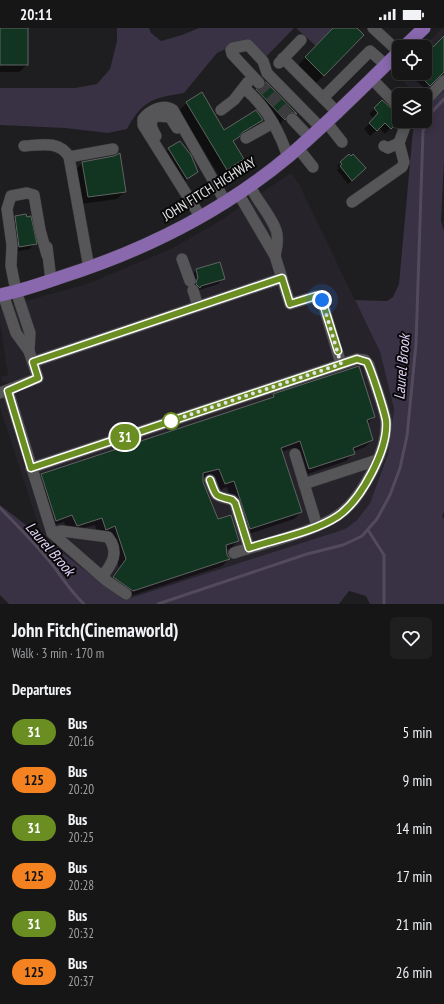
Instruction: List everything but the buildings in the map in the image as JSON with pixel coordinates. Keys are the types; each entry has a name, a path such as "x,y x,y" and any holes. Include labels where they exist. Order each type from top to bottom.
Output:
{"main road":[{"path":"411,40 424,28"},
{"name":"JOHN FITCH HIGHWAY","path":"2,294 89,268 148,244 200,216 250,186 324,126 392,59"}],"lane":[{"path":"373,28 386,32 392,41"},
{"path":"301,40 281,61 338,113"},
{"path":"323,98 370,51 386,65"},
{"path":"221,110 234,100 244,88 256,80 248,58 264,62 266,71 342,142"},
{"path":"372,79 392,100"},
{"path":"432,94 444,81"},
{"path":"244,88 259,101 283,142 293,152 313,167"},
{"path":"200,216 143,125 144,117 154,110 164,107 173,110 225,201"},
{"path":"292,119 310,138"},
{"path":"246,138 273,124"},
{"path":"352,202 402,167 404,162 399,143 404,128"},
{"path":"384,146 388,148 399,143"},
{"path":"24,146 54,145 64,150 69,157 89,268"},
{"path":"69,157 113,149"},
{"path":"250,186 255,198 276,230 277,238 275,256"},
{"path":"29,351 30,333 16,291 11,266 12,246 7,211 10,197 29,193 35,197 40,230 47,255 51,280"},
{"path":"238,193 275,256 290,304 316,296 321,297 341,364"},
{"path":"47,233 47,255"},
{"path":"182,259 197,303"},
{"path":"33,362 282,278"},
{"path":"2,294 16,333 29,351 38,378 4,392 52,533 102,577 126,594"},
{"path":"31,468 341,364 362,359 369,365 386,420 384,441 366,484 354,500 338,516 317,526 234,553"},
{"path":"295,454 317,526"},
{"path":"304,484 377,460"},
{"path":"210,480 220,498 232,500 235,503 249,548"},
{"path":"52,533 59,531 108,537 114,554 114,562 102,577"}],"shaded area":[{"path":"117,28 149,28 151,33 161,41 199,28 294,28 264,59 247,39 217,53 184,93 164,97 150,102 138,112 127,129 108,133 65,128 0,125 0,88 75,88 97,84 110,69 117,41"},
{"path":"296,28 333,28 316,46"},
{"path":"442,28 444,28 444,91 432,101 432,88 410,88 401,80 432,80 432,40 430,40"},
{"path":"444,91 444,160 441,221 444,231 444,511 442,517 444,518 444,604 370,604 366,596 349,591 339,604 9,604 0,595 0,505 124,600 345,529 357,520 370,503 388,454 394,409 380,352 355,300 387,301 393,297 399,284 413,130 414,128 432,128 432,101"},
{"path":"291,173 299,184 380,352 394,409 388,454 370,503 357,520 345,529 124,600 45,539 39,527 0,408 0,400 8,383 2,381 1,377 8,375 0,323 0,308 87,284 171,249 218,222"}],"waterway":[{"name":"Laurel Brook","path":"158,604 307,554 343,545 362,536 377,519 390,495 400,468 407,436 416,344 423,131 431,113 444,99"},
{"name":"Laurel Brook","path":"0,508 45,556 84,604"},
{"path":"368,530 384,555 384,604"}],"tunnel":[{"path":"259,83 292,119"}],"bus line":[{"name":"31","path":"210,480 214,491 220,498 230,499 235,503 249,548 320,525 338,516 354,500 366,484 384,441 386,420 367,362 362,359 357,359 31,468 8,391 38,378 33,362 171,314 282,278 290,304 316,296 321,297 338,351"}],"route":[{"path":"171,421 341,364 322,300"}]}
